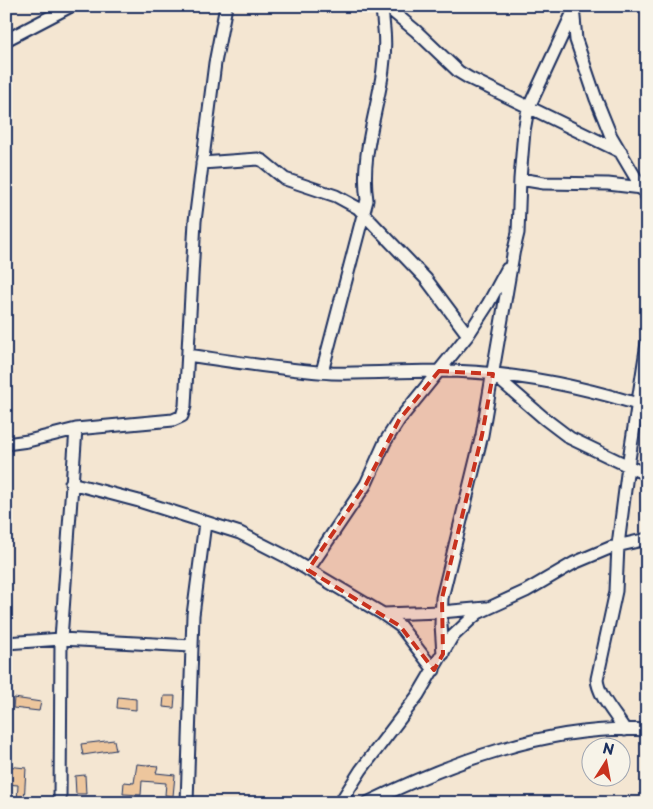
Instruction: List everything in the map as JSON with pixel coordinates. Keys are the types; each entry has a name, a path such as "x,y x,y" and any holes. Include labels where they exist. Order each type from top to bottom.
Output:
{"street":[{"path":"6,40 71,6"},
{"path":"6,444 28,441 76,429 173,420 182,416 185,406 195,221 215,63 226,6"},
{"path":"322,372 367,200 366,160 382,84 386,53 381,6"},
{"path":"386,6 416,31 459,72 621,152"},
{"path":"443,654 442,598 454,556 482,435 493,374 518,225 524,131 529,106 573,9"},
{"path":"573,9 576,40 596,99 612,136 644,192"},
{"path":"202,163 251,159 263,160 285,179 351,203 364,213 426,279 468,335"},
{"path":"520,179 544,182 608,184 644,192"},
{"path":"308,570 366,484 385,442 399,420 468,335 504,278 514,249"},
{"path":"625,730 597,688 597,680 616,591 618,545 628,466 642,405 647,343"},
{"path":"188,356 322,372 440,371 541,379 614,396 642,405"},
{"path":"493,374 570,438 647,474"},
{"path":"60,803 61,639 76,429"},
{"path":"71,483 139,501 240,533 308,570 400,626 434,670"},
{"path":"187,803 193,615 205,522"},
{"path":"340,803 365,765 418,695 452,637 478,613 526,591 574,563 618,545 647,539"},
{"path":"383,614 490,608"},
{"path":"6,643 61,639 192,646"},
{"path":"367,803 428,774 470,758 591,730 647,730"}],"highlighted area":[{"path":"439,371 493,374 482,435 442,598 443,654 434,670 400,626 308,570 366,484 399,420"}],"building":[{"path":"164,696 175,696 174,708 163,707"},
{"path":"118,697 136,699 136,710 117,708"},
{"path":"14,698 41,702 39,711 13,708"},
{"path":"114,740 116,750 83,755 81,744"},
{"path":"137,764 158,766 156,773 175,775 173,796 165,795 166,783 142,781 141,795 123,794 124,782 134,783"},
{"path":"6,766 26,768 24,803 17,803 18,785 6,784"},
{"path":"85,775 86,794 76,794 75,776"}]}
